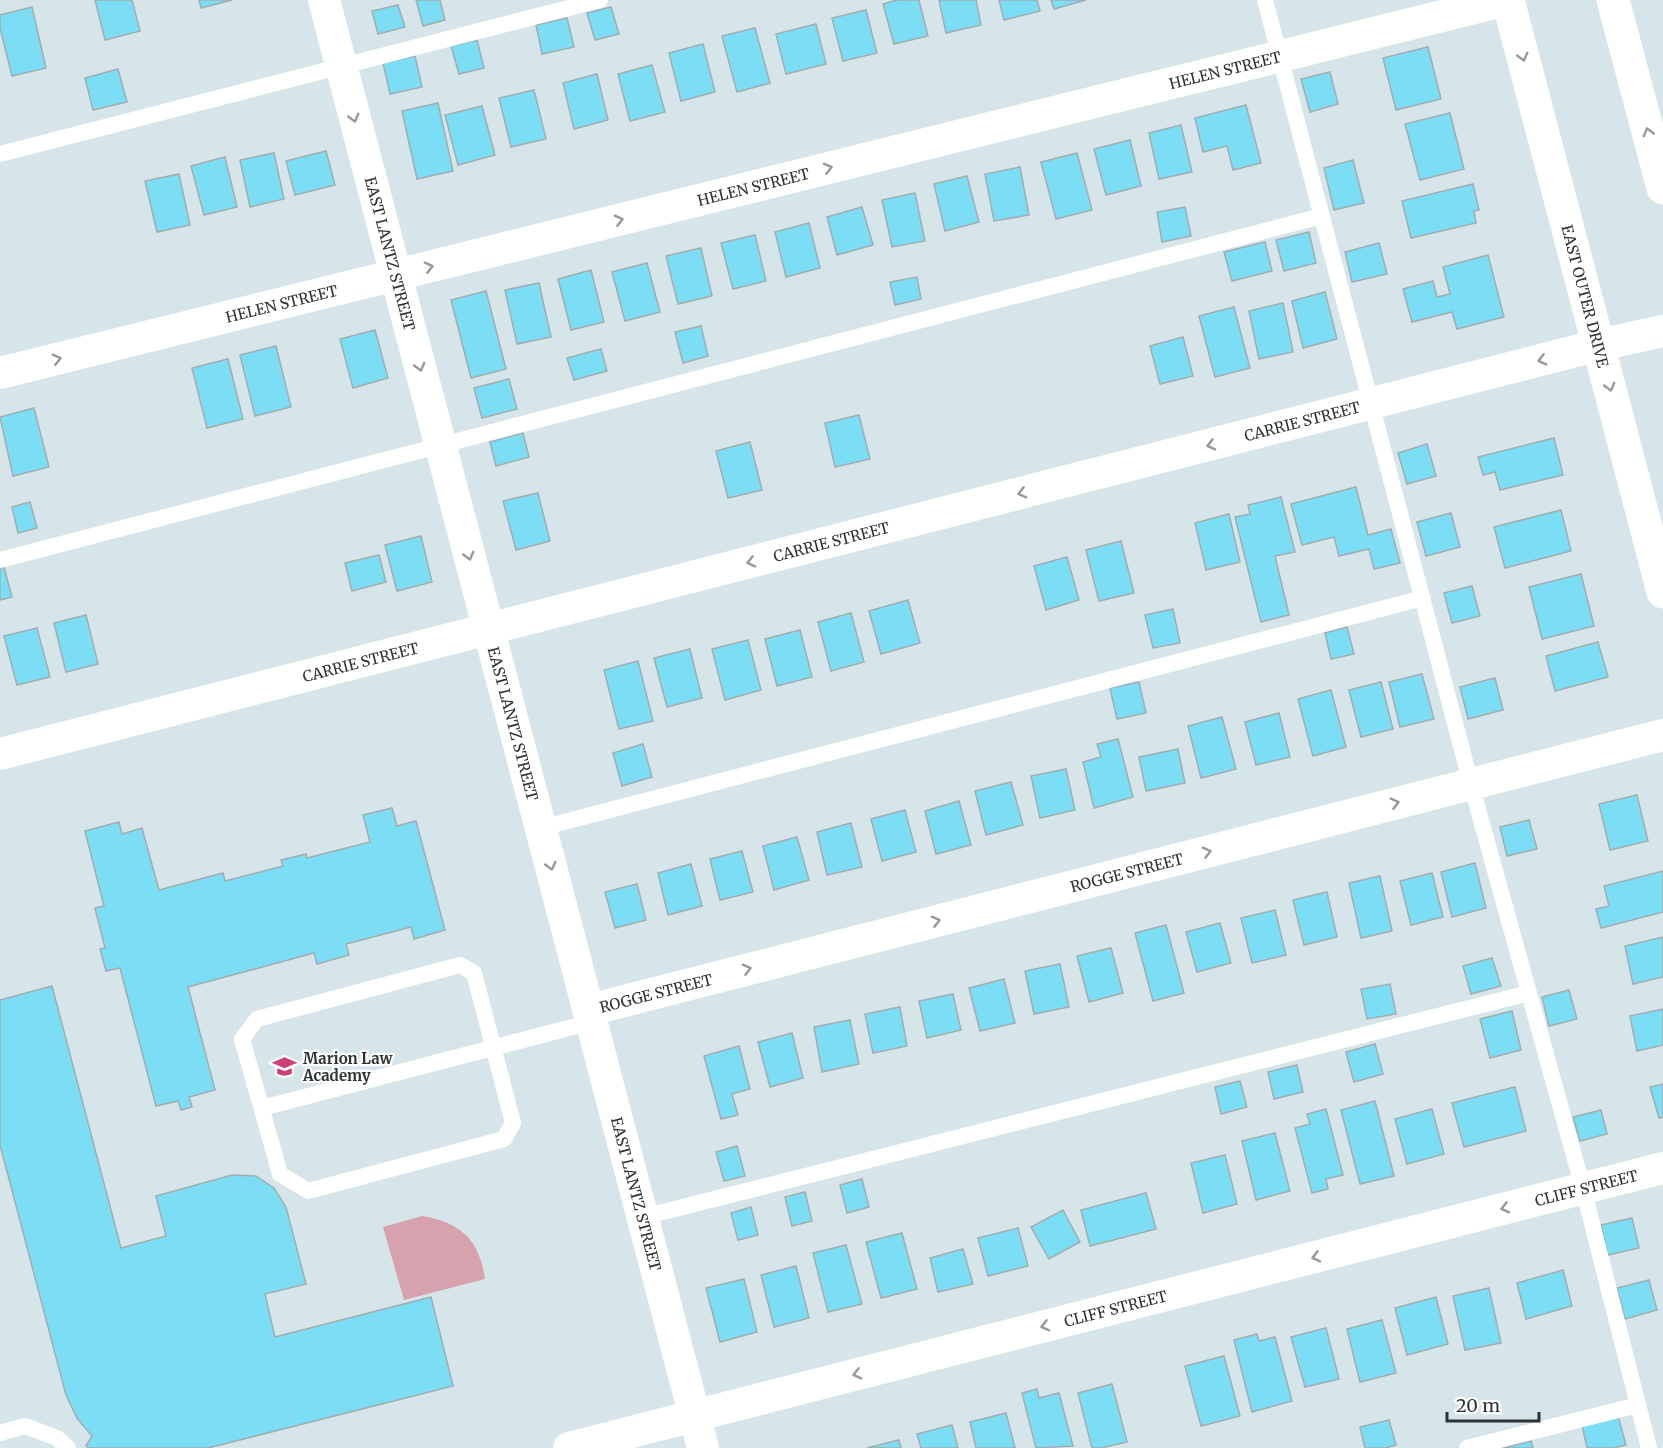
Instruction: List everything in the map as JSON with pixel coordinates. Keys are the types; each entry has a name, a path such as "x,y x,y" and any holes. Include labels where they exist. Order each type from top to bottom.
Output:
{"main road":[{"name":"EAST OUTER DRIVE","path":"1507,0 1663,592"},
{"path":"1613,0 1663,188"}],"street":[{"name":"EAST LANTZ STREET","path":"324,0 703,1448"},
{"name":"HELEN STREET","path":"0,373 1507,0"},
{"name":"CARRIE STREET","path":"0,754 1599,345 1663,331"},
{"name":"ROGGE STREET","path":"591,1016 1663,735"},
{"name":"CLIFF STREET","path":"569,1448 1663,1168"}],"lane":[{"path":"0,154 600,0"},
{"path":"1265,0 1472,784 1583,1188 1648,1448"},
{"path":"0,560 1322,216"},
{"path":"541,828 1423,598"},
{"path":"460,964 474,973 494,1048 513,1123 504,1139 308,1191 280,1174 242,1039 257,1019 460,964"},
{"path":"643,1217 1529,993"},
{"path":"261,1108 494,1048 591,1016"},
{"path":"1467,1448 1638,1405"},
{"path":"0,1433 25,1426 57,1438 68,1448"}],"shaded area":[{"path":"422,1216 447,1223 466,1235 478,1253 485,1279 404,1300 383,1227"}],"building":[{"path":"95,0 132,0 140,31 105,40"},
{"path":"199,0 232,0 201,8"},
{"path":"416,0 440,0 445,20 423,26"},
{"path":"897,0 919,0 928,36 894,44 883,4"},
{"path":"939,0 976,0 981,25 946,33"},
{"path":"999,0 1037,0 1040,11 1004,20"},
{"path":"1051,0 1086,0 1054,9"},
{"path":"398,5 405,27 378,34 372,11"},
{"path":"32,7 46,68 12,76 0,28 0,15"},
{"path":"611,7 619,34 595,40 587,13"},
{"path":"866,10 877,53 843,61 832,18"},
{"path":"567,18 574,47 542,54 536,25"},
{"path":"816,24 826,64 786,74 776,34"},
{"path":"755,28 770,83 737,92 722,36"},
{"path":"477,40 484,68 459,74 451,46"},
{"path":"703,44 715,92 681,101 669,53"},
{"path":"1428,47 1441,99 1396,110 1383,58"},
{"path":"415,56 422,87 390,94 383,63"},
{"path":"652,65 665,112 630,121 618,74"},
{"path":"118,69 127,102 93,110 85,78"},
{"path":"1330,72 1338,104 1310,112 1301,79"},
{"path":"597,74 608,120 574,129 563,83"},
{"path":"534,90 546,139 511,147 499,98"},
{"path":"438,103 453,171 417,179 402,111"},
{"path":"1246,105 1261,163 1233,170 1227,146 1203,152 1195,118"},
{"path":"482,106 495,155 458,165 445,115"},
{"path":"1450,113 1464,169 1420,180 1405,124"},
{"path":"1181,125 1192,172 1159,179 1149,133"},
{"path":"1130,140 1141,186 1106,195 1094,149"},
{"path":"326,151 335,185 295,195 286,161"},
{"path":"274,153 284,199 250,207 240,160"},
{"path":"1077,153 1092,210 1056,219 1041,162"},
{"path":"225,157 237,207 204,215 191,166"},
{"path":"1353,160 1364,203 1334,210 1324,168"},
{"path":"1020,167 1029,215 994,221 985,174"},
{"path":"179,174 190,225 157,232 145,181"},
{"path":"967,176 979,222 945,231 934,184"},
{"path":"1473,184 1479,210 1474,211 1476,223 1411,238 1402,201"},
{"path":"915,193 925,241 892,247 882,200"},
{"path":"862,207 873,245 837,255 827,217"},
{"path":"1185,207 1191,236 1162,242 1157,212"},
{"path":"809,223 820,268 786,277 775,232"},
{"path":"1309,232 1316,263 1284,271 1276,240"},
{"path":"755,235 766,281 733,289 721,243"},
{"path":"1265,242 1272,271 1232,281 1224,252"},
{"path":"1379,243 1387,274 1352,282 1345,252"},
{"path":"701,248 712,296 678,304 666,256"},
{"path":"1488,255 1504,317 1457,329 1452,312 1412,322 1403,289 1433,281 1437,297 1450,294 1443,267"},
{"path":"647,263 660,312 625,321 612,272"},
{"path":"591,270 604,322 571,330 558,279"},
{"path":"917,277 921,299 895,305 890,282"},
{"path":"539,283 551,337 517,344 505,290"},
{"path":"486,291 506,369 471,378 451,300"},
{"path":"1325,292 1337,339 1303,348 1292,301"},
{"path":"1283,303 1293,352 1259,359 1249,311"},
{"path":"1234,307 1250,368 1215,377 1199,316"},
{"path":"701,326 708,356 683,363 675,332"},
{"path":"375,330 388,378 353,388 340,339"},
{"path":"1183,337 1193,376 1160,384 1150,346"},
{"path":"276,346 291,407 255,416 240,355"},
{"path":"601,349 607,371 574,380 567,358"},
{"path":"228,359 243,419 207,428 192,368"},
{"path":"509,379 517,409 482,418 474,388"},
{"path":"34,408 49,467 13,476 0,417"},
{"path":"859,415 870,459 835,467 825,423"},
{"path":"523,433 529,457 496,466 490,442"},
{"path":"1554,438 1563,475 1500,490 1495,472 1483,475 1478,457"},
{"path":"750,442 762,490 728,498 716,451"},
{"path":"1427,444 1436,476 1407,484 1398,453"},
{"path":"1356,487 1368,535 1391,529 1400,563 1374,569 1369,549 1339,556 1334,537 1302,545 1291,504"},
{"path":"538,493 550,541 516,550 503,501"},
{"path":"1281,497 1295,552 1275,556 1289,615 1261,622 1235,517 1250,514 1248,505"},
{"path":"30,502 37,528 18,533 12,507"},
{"path":"1561,510 1571,551 1505,568 1494,527"},
{"path":"1451,513 1460,547 1426,556 1417,522"},
{"path":"1229,514 1240,562 1206,570 1195,523"},
{"path":"421,536 432,582 397,591 385,545"},
{"path":"1121,541 1134,593 1099,601 1086,550"},
{"path":"379,555 386,582 352,591 345,563"},
{"path":"1067,557 1079,600 1046,610 1034,566"},
{"path":"4,567 12,597 0,600 0,568"},
{"path":"1581,574 1594,626 1542,639 1529,587"},
{"path":"1472,586 1480,616 1452,623 1444,593"},
{"path":"908,600 920,643 881,654 869,611"},
{"path":"1173,609 1180,643 1153,648 1145,615"},
{"path":"851,613 864,662 831,671 818,622"},
{"path":"86,615 98,664 66,672 54,623"},
{"path":"1347,627 1354,654 1331,659 1325,633"},
{"path":"37,628 50,677 17,685 4,636"},
{"path":"800,630 812,677 777,686 765,639"},
{"path":"748,640 761,690 725,700 712,649"},
{"path":"1598,642 1608,677 1555,691 1546,656"},
{"path":"690,649 702,698 667,707 654,658"},
{"path":"638,661 653,721 619,729 604,670"},
{"path":"1422,674 1434,719 1400,727 1389,682"},
{"path":"1495,678 1503,710 1468,719 1460,687"},
{"path":"1139,682 1146,713 1117,719 1110,688"},
{"path":"1381,682 1393,729 1361,737 1349,690"},
{"path":"1331,690 1346,747 1313,756 1298,699"},
{"path":"1279,713 1290,757 1256,765 1245,722"},
{"path":"1222,717 1236,769 1201,778 1188,726"},
{"path":"1118,739 1133,797 1094,808 1083,762 1101,757 1097,744"},
{"path":"643,744 652,777 622,786 613,753"},
{"path":"1178,749 1185,783 1146,791 1139,757"},
{"path":"1066,769 1075,810 1040,818 1031,776"},
{"path":"1011,782 1023,825 986,835 975,791"},
{"path":"1637,795 1648,841 1610,850 1599,804"},
{"path":"959,801 971,845 936,854 925,811"},
{"path":"392,808 397,826 416,821 445,930 414,939 411,927 346,944 349,955 317,964 314,953 188,987 215,1090 189,1097 192,1107 181,1110 178,1101 156,1106 120,968 106,971 100,949 105,948 95,908 104,906 85,831 119,822 122,834 142,828 159,890 223,873 225,881 283,866 281,860 306,854 307,858 370,842 363,815"},
{"path":"905,810 916,852 882,861 871,819"},
{"path":"1529,820 1537,849 1507,856 1500,827"},
{"path":"851,823 862,867 827,875 817,832"},
{"path":"797,837 809,880 774,890 763,846"},
{"path":"742,851 753,892 720,900 710,859"},
{"path":"1475,863 1486,908 1452,917 1441,872"},
{"path":"691,864 702,906 668,915 658,873"},
{"path":"1663,871 1663,912 1601,928 1596,909 1609,906 1604,886"},
{"path":"1432,873 1443,917 1411,925 1400,881"},
{"path":"1380,876 1392,931 1361,938 1349,883"},
{"path":"637,884 646,920 615,928 605,892"},
{"path":"1327,892 1337,937 1304,945 1293,900"},
{"path":"1275,910 1286,955 1252,963 1241,918"},
{"path":"1220,923 1231,963 1197,972 1186,932"},
{"path":"1166,925 1184,993 1153,1001 1135,933"},
{"path":"1663,937 1663,977 1633,984 1625,946"},
{"path":"1111,948 1123,993 1089,1002 1077,956"},
{"path":"1492,958 1501,986 1471,994 1463,966"},
{"path":"1060,964 1069,1007 1034,1014 1025,971"},
{"path":"1004,979 1015,1023 980,1031 969,988"},
{"path":"1390,984 1396,1014 1367,1019 1361,989"},
{"path":"52,986 121,1248 166,1236 156,1196 232,1175 256,1176 274,1188 286,1207 306,1284 265,1294 275,1337 431,1297 453,1386 208,1448 89,1448 86,1446 92,1436 77,1418 66,1395 0,1145 0,1000"},
{"path":"1569,990 1577,1019 1549,1026 1542,997"},
{"path":"953,994 961,1030 927,1038 919,1001"},
{"path":"900,1007 907,1046 873,1053 865,1014"},
{"path":"1663,1009 1663,1045 1637,1051 1630,1016"},
{"path":"1512,1011 1521,1050 1490,1058 1480,1019"},
{"path":"850,1020 859,1064 822,1072 814,1027"},
{"path":"792,1033 803,1078 770,1087 758,1042"},
{"path":"1375,1044 1383,1074 1354,1082 1346,1052"},
{"path":"739,1046 750,1089 732,1094 738,1115 721,1119 704,1056"},
{"path":"1297,1065 1303,1092 1274,1099 1268,1072"},
{"path":"1240,1081 1247,1107 1221,1114 1215,1087"},
{"path":"1663,1084 1663,1117 1659,1118 1650,1087"},
{"path":"1515,1087 1526,1131 1464,1147 1452,1103"},
{"path":"1375,1101 1394,1176 1360,1184 1341,1110"},
{"path":"1326,1109 1343,1175 1326,1179 1328,1189 1312,1193 1295,1128 1310,1124 1307,1114"},
{"path":"1432,1109 1444,1154 1407,1164 1395,1119"},
{"path":"1601,1110 1607,1134 1580,1141 1573,1117"},
{"path":"1275,1133 1290,1191 1256,1200 1242,1141"},
{"path":"737,1146 745,1176 724,1181 716,1152"},
{"path":"1225,1155 1237,1204 1203,1213 1191,1163"},
{"path":"862,1179 869,1207 847,1213 840,1185"},
{"path":"805,1192 812,1221 792,1226 785,1197"},
{"path":"1146,1193 1156,1229 1090,1246 1081,1210"},
{"path":"751,1207 758,1235 738,1240 731,1213"},
{"path":"1063,1210 1080,1242 1049,1259 1031,1227"},
{"path":"1632,1218 1639,1248 1608,1255 1601,1225"},
{"path":"1018,1228 1028,1266 988,1276 978,1238"},
{"path":"902,1233 917,1289 881,1298 866,1242"},
{"path":"846,1245 862,1304 828,1312 813,1253"},
{"path":"963,1249 973,1284 938,1292 930,1258"},
{"path":"796,1266 809,1318 774,1327 761,1275"},
{"path":"1563,1270 1572,1306 1526,1319 1517,1283"},
{"path":"744,1279 757,1332 720,1342 706,1288"},
{"path":"1649,1280 1657,1310 1625,1319 1617,1288"},
{"path":"1489,1288 1501,1343 1465,1350 1453,1296"},
{"path":"1436,1297 1448,1344 1407,1355 1395,1308"},
{"path":"1382,1320 1396,1373 1360,1382 1347,1329"},
{"path":"1326,1328 1339,1379 1305,1387 1291,1337"},
{"path":"1257,1334 1259,1341 1275,1337 1292,1401 1252,1412 1234,1340"},
{"path":"1224,1356 1240,1416 1201,1426 1185,1366"},
{"path":"1112,1384 1127,1442 1092,1448 1078,1393"},
{"path":"1037,1389 1039,1398 1059,1393 1073,1446 1036,1448 1022,1393"},
{"path":"1006,1413 1015,1448 976,1448 970,1422"},
{"path":"1618,1416 1626,1445 1613,1448 1587,1448 1582,1425"},
{"path":"1389,1420 1396,1445 1386,1448 1365,1448 1360,1427"},
{"path":"952,1425 958,1448 921,1448 917,1434"},
{"path":"899,1440 901,1448 867,1448"},
{"path":"1531,1441 1533,1448 1503,1448"}],"place":[{"name":"Marion Law Academy","path":"285,1067"}]}
